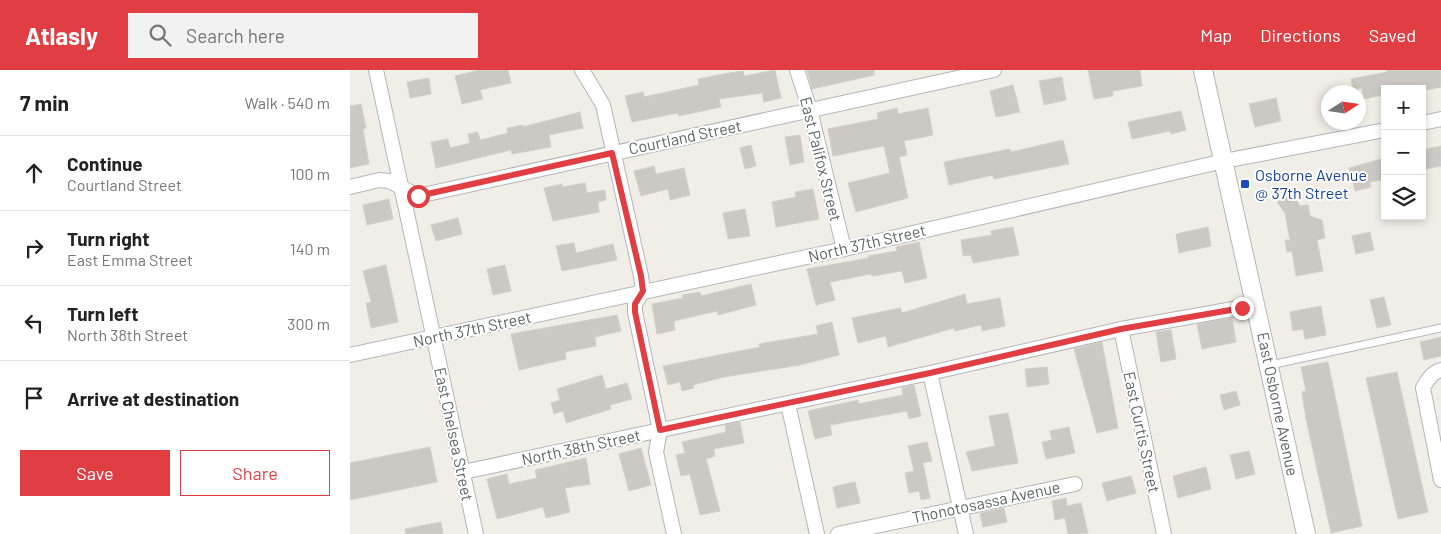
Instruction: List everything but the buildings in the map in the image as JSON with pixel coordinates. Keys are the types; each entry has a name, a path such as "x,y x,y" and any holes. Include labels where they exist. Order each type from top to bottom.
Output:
{"street":[{"name":"East Chelsea Street","path":"376,70 476,534"},
{"path":"582,70 602,105 641,276 643,291 635,304 635,312 660,430 656,452 674,534"},
{"name":"East Palifox Street","path":"797,70 810,110 844,248"},
{"name":"Courtland Street","path":"350,187 379,180 389,181 402,190 418,196 994,70"},
{"name":"East Osborne Avenue","path":"1203,70 1306,534"},
{"path":"1426,121 1441,119"},
{"name":"North 37th Street","path":"350,355 844,248 1224,161 1381,131"},
{"name":"North 38th Street","path":"463,472 788,404 1121,329 1256,305"},
{"name":"East Curtis Street","path":"1121,329 1164,534"},
{"path":"1441,370 1436,371 1427,380 1423,388 1441,480"},
{"path":"930,373 966,534"},
{"path":"788,404 817,534"},
{"name":"Thonotosassa Avenue","path":"838,534 1075,484"}],"lane":[{"path":"1270,365 1441,328"}],"place":[{"name":"Osborne Avenue @ 37th Street","path":"1245,184"}],"route":[{"path":"418,196 612,153 641,276 643,291 635,304 635,312 660,430 930,373 1121,329 1242,308"}]}
